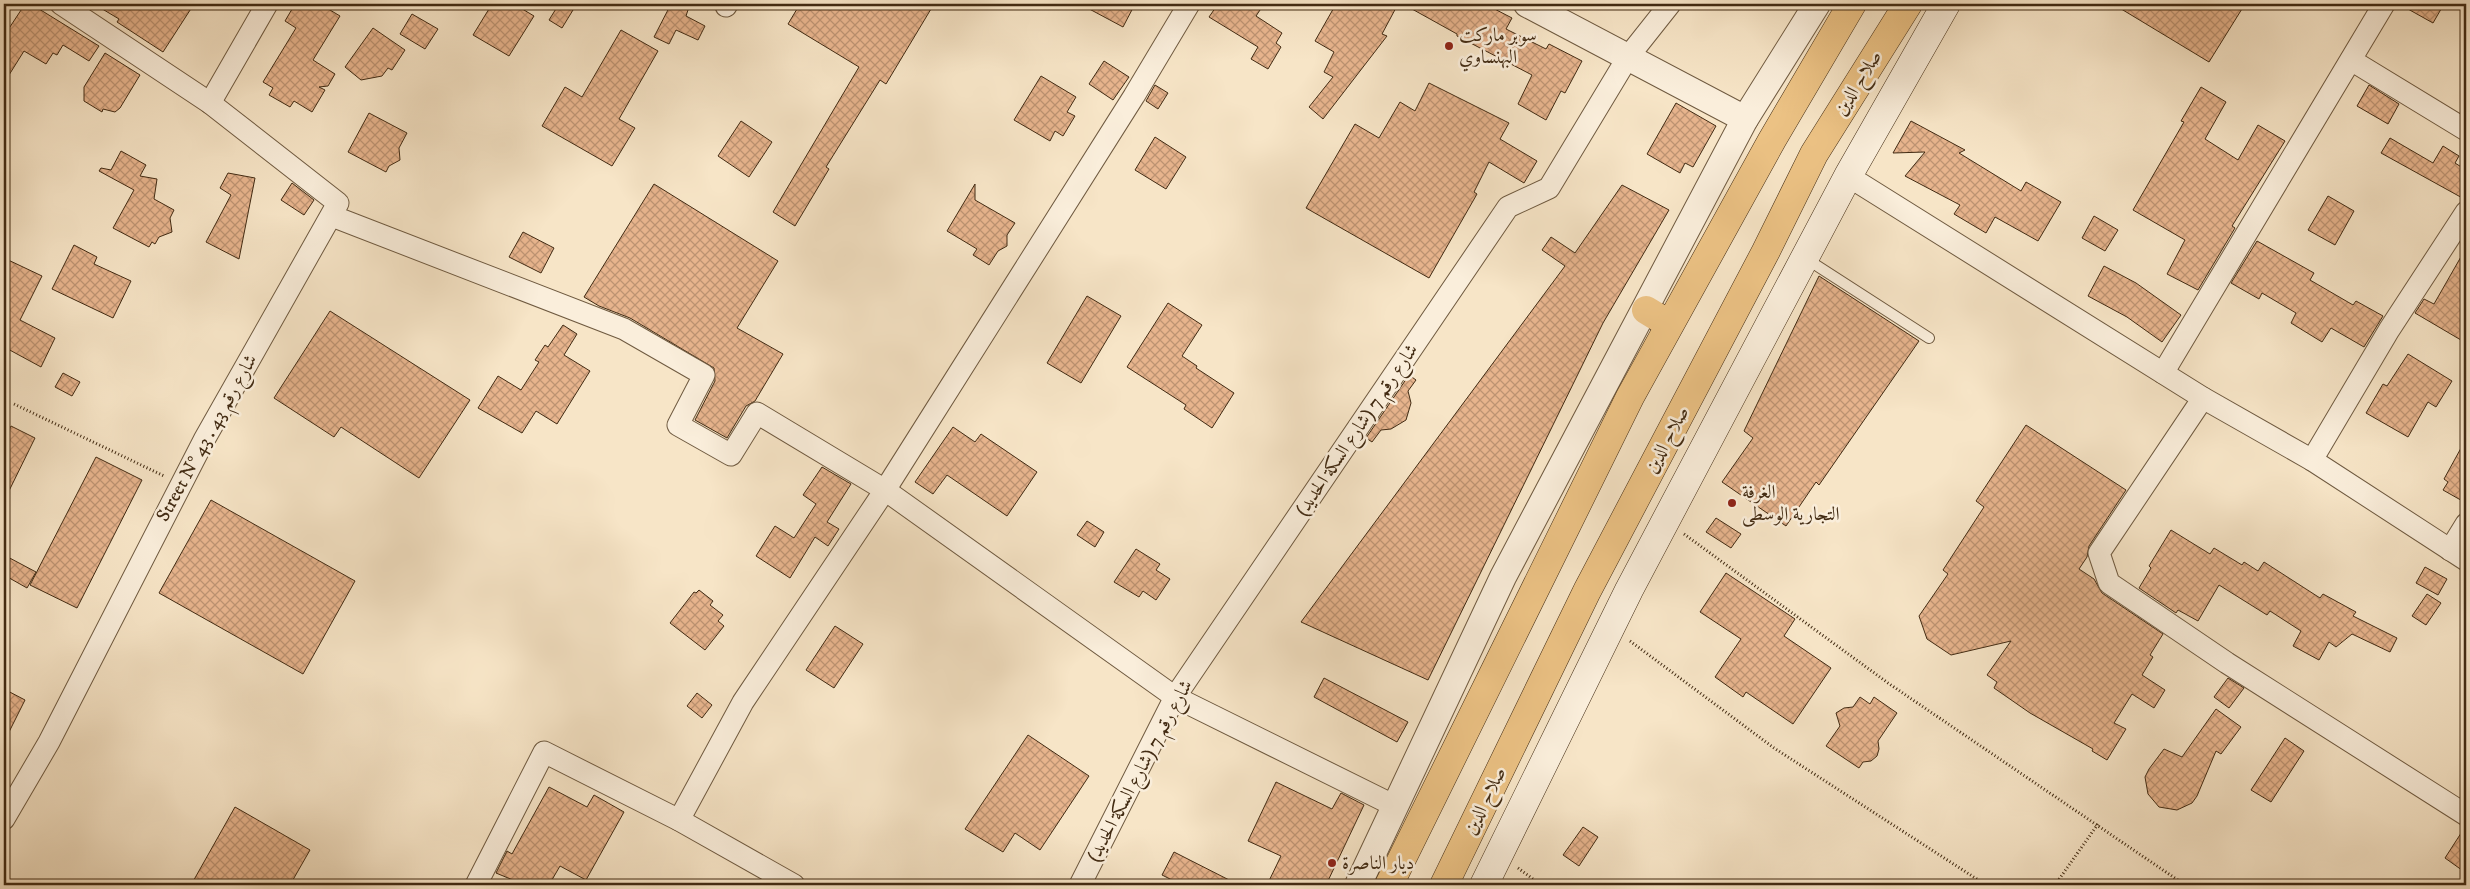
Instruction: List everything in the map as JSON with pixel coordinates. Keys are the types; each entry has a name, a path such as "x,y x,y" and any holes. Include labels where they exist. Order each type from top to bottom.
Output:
{"highway":[{"path":"1388,885 1630,398 1669,324 1772,140 1852,4"},
{"name":"صلاح الدين","path":"1444,885 1587,591 1766,251 1814,154 1908,4"},
{"path":"1646,310 1669,324"}],"main road":[{"path":"1484,885 1666,520 1804,257 1946,4"}],"street":[{"path":"61,4 210,103 338,203 332,216 624,329 704,374 678,425 731,455 757,413 885,490 1175,697 1395,806"},
{"path":"210,103 267,4"},
{"path":"679,820 743,702 885,490 1134,96 1188,4"},
{"path":"1527,4 1746,119"},
{"name":"شارع رقم 7 (شارع السكة الحديد)","path":"1080,885 1175,697 1508,207 1549,188 1628,57 1670,4"},
{"path":"1358,885 1502,577 1646,310 1746,119 1816,4"},
{"path":"2163,373 2384,4"},
{"path":"2351,60 2466,130"},
{"path":"1848,176 2163,373 2312,460 2458,555 2466,524"},
{"path":"2312,460 2389,330 2466,212"},
{"name":"Street N° 43 . شارع رقم 43","path":"4,819 49,742 180,484 332,216"},
{"path":"2204,398 2099,553 2108,583 2227,663 2466,815"},
{"path":"476,885 544,752 679,820 794,885"}],"lane":[{"path":"1804,257 1929,338"}],"path":[{"path":"14,404 180,484"},
{"path":"1666,520 1888,683 2098,824 2185,885"},
{"path":"1612,627 1774,748 1986,885"},
{"path":"2055,885 2098,824"}],"building":[{"path":"25,4 31,4 99,46 89,61 63,45 57,55 53,53 46,64 24,51 4,83 4,36"},
{"path":"94,4 194,4 163,52 117,22 119,19"},
{"path":"295,4 320,4 340,16 313,60 335,74 328,86 319,87 325,90 312,112 294,101 290,107 269,95 273,88 263,82 296,28 285,21"},
{"path":"492,4 514,4 534,16 509,56 473,35"},
{"path":"559,4 573,10 562,28 549,20"},
{"path":"671,4 690,4 686,16 705,26 698,40 676,30 669,44 654,37"},
{"path":"800,4 934,4 886,84 880,80 826,167 829,169 795,226 773,212 859,67 788,24"},
{"path":"1080,4 1135,4 1123,27"},
{"path":"1218,4 1264,4 1256,16 1282,33 1276,43 1281,47 1268,69 1251,59 1258,47 1209,17"},
{"path":"1336,4 1398,4 1382,34 1387,36 1323,119 1309,107 1333,77 1324,72 1334,52 1315,41"},
{"path":"1403,4 1485,4 1512,18 1506,29 1546,49 1549,44 1582,61 1565,93 1561,91 1546,120 1518,104 1532,75 1457,36 1457,34"},
{"path":"2113,4 2245,4 2209,62"},
{"path":"2399,4 2444,4 2433,23"},
{"path":"412,14 438,29 425,49 400,34"},
{"path":"373,28 405,50 392,70 388,68 382,76 361,80 345,67"},
{"path":"621,30 658,51 619,119 635,128 612,166 542,126 565,87 582,97"},
{"path":"105,53 140,75 120,108 115,112 103,109 102,112 84,101 84,87"},
{"path":"1104,61 1129,77 1113,100 1089,84"},
{"path":"1041,76 1076,97 1067,112 1075,116 1063,136 1055,131 1050,141 1014,120"},
{"path":"1429,83 1509,123 1500,139 1537,161 1524,183 1489,162 1474,192 1477,194 1429,278 1306,208 1355,124 1379,138 1400,102 1415,111"},
{"path":"1155,85 1168,93 1158,109 1146,101"},
{"path":"2369,85 2399,104 2388,124 2357,106"},
{"path":"2201,87 2226,102 2205,139 2238,160 2258,125 2285,141 2232,226 2235,228 2198,290 2167,274 2185,240 2133,210 2184,122 2181,121"},
{"path":"1676,103 1716,126 1693,167 1685,163 1680,173 1647,154"},
{"path":"369,113 407,133 399,148 400,160 389,166 386,172 348,152"},
{"path":"741,121 772,142 749,177 718,156"},
{"path":"1911,121 1965,150 1959,153 2021,191 2026,182 2061,202 2038,241 1995,217 1986,233 1954,214 1960,205 1905,176 1925,152 1893,153"},
{"path":"1155,137 1186,157 1166,189 1135,170"},
{"path":"2390,138 2433,163 2443,146 2459,156 2455,163 2466,170 2466,200 2381,153"},
{"path":"121,151 146,165 140,176 157,179 154,199 174,210 170,218 172,232 159,237 155,244 152,242 149,247 113,228 134,190 99,171 101,168 111,170"},
{"path":"228,173 255,178 239,259 206,242 231,195 220,188"},
{"path":"292,183 314,200 304,215 281,200"},
{"path":"654,184 778,261 737,328 783,354 755,401 746,406 727,438 695,420 715,381 714,368 630,318 599,306 584,297"},
{"path":"975,184 975,200 1015,223 1007,235 1007,246 998,251 989,265 973,255 977,249 947,231"},
{"path":"1622,185 1669,210 1603,323 1428,680 1301,622 1565,266 1542,250 1551,237 1575,253"},
{"path":"2328,196 2354,211 2335,245 2308,230"},
{"path":"2094,216 2118,230 2105,251 2082,238"},
{"path":"523,232 554,248 541,273 509,257"},
{"path":"2257,241 2314,273 2310,280 2353,305 2356,301 2383,316 2364,347 2331,328 2322,342 2291,323 2296,313 2262,293 2259,299 2231,283"},
{"path":"74,245 97,257 94,264 131,281 113,318 52,289"},
{"path":"2466,248 2466,343 2415,313 2424,299 2434,304"},
{"path":"4,258 42,276 20,320 55,338 41,367 6,348 4,353"},
{"path":"2104,266 2136,283 2181,315 2162,342 2127,317 2088,296"},
{"path":"1819,276 1919,341 1819,485 1816,482 1786,526 1722,482 1753,438 1744,431"},
{"path":"1087,296 1121,316 1081,383 1047,363"},
{"path":"1168,303 1202,325 1182,356 1197,366 1196,368 1234,393 1212,428 1184,409 1186,405 1127,367"},
{"path":"330,311 470,400 419,478 341,427 334,437 274,398"},
{"path":"563,325 577,334 564,355 590,371 557,424 536,411 522,433 478,408 498,376 521,390 539,362 535,360 545,345 548,347"},
{"path":"2408,354 2452,381 2436,407 2428,402 2408,437 2366,413 2383,384 2387,386"},
{"path":"63,373 80,382 72,396 55,387"},
{"path":"1409,375 1416,380 1408,391 1411,403 1406,420 1391,429 1381,430 1372,442 1366,438"},
{"path":"2026,425 2126,490 2089,546 2087,557 2079,569 2094,579 2102,593 2163,634 2150,655 2153,657 2142,675 2165,690 2154,708 2132,694 2114,723 2126,729 2107,760 2092,751 2093,749 2030,713 1994,688 1997,682 1987,675 2011,641 1951,655 1927,639 1919,616 1948,574 1943,570 1984,507 1976,501"},
{"path":"11,426 35,438 4,501 4,440"},
{"path":"953,427 975,442 981,434 1037,472 1007,516 947,475 933,494 915,482"},
{"path":"2466,439 2466,503 2443,490 2448,482 2444,479"},
{"path":"96,457 142,480 77,608 30,585"},
{"path":"822,467 851,484 827,522 839,529 828,546 815,537 790,578 756,556 775,526 794,538 816,504 803,495"},
{"path":"211,500 355,581 303,674 159,593"},
{"path":"1716,518 1741,534 1731,548 1706,532"},
{"path":"1087,521 1104,532 1095,547 1077,535"},
{"path":"2171,530 2210,554 2214,548 2242,565 2244,562 2258,571 2264,562 2320,598 2323,594 2356,612 2353,616 2397,638 2390,652 2352,634 2336,647 2329,642 2319,660 2293,646 2301,631 2270,611 2267,615 2219,585 2198,621 2178,610 2176,613 2139,588 2151,568 2149,566"},
{"path":"1136,549 1160,564 1156,570 1170,579 1156,600 1143,591 1139,597 1114,582"},
{"path":"4,555 36,572 27,588 4,575"},
{"path":"2425,567 2447,579 2438,595 2416,583"},
{"path":"1726,573 1795,619 1784,636 1831,668 1793,724 1746,692 1743,697 1715,677 1741,639 1700,612"},
{"path":"699,590 713,601 710,605 723,615 718,621 724,626 705,650 670,623 694,592 696,593"},
{"path":"2427,594 2441,603 2426,625 2412,616"},
{"path":"835,626 863,644 834,688 806,670"},
{"path":"1324,678 1408,722 1397,742 1314,697"},
{"path":"2228,678 2244,688 2229,708 2214,697"},
{"path":"4,689 25,700 4,742"},
{"path":"697,693 712,705 702,718 687,706"},
{"path":"1860,697 1870,704 1874,697 1897,713 1878,741 1879,749 1877,756 1871,761 1863,762 1859,768 1826,746 1840,726 1836,713 1844,708 1853,707"},
{"path":"2216,709 2241,727 2221,754 2216,751 2197,796 2192,803 2177,810 2159,807 2148,794 2145,777 2149,769 2164,749 2182,757"},
{"path":"1028,735 1089,776 1040,850 1015,833 1003,852 965,829"},
{"path":"2285,738 2304,751 2271,802 2251,790"},
{"path":"1276,782 1332,809 1341,793 1364,805 1326,885 1267,885 1281,856 1248,841"},
{"path":"549,787 587,807 594,795 624,812 586,880 560,866 549,885 525,885 496,873 507,851 512,854"},
{"path":"235,807 310,850 290,885 191,885"},
{"path":"1583,827 1598,837 1579,866 1563,855"},
{"path":"2466,827 2466,873 2445,858"},
{"path":"1174,852 1239,885 1182,885 1162,875"}],"place":[{"name":"سوبر ماركت البهنساوي","path":"1449,46"},
{"name":"الغرفة التجارية الوسطى","path":"1732,503"},
{"name":"ديار الناصرة","path":"1332,863"}]}
